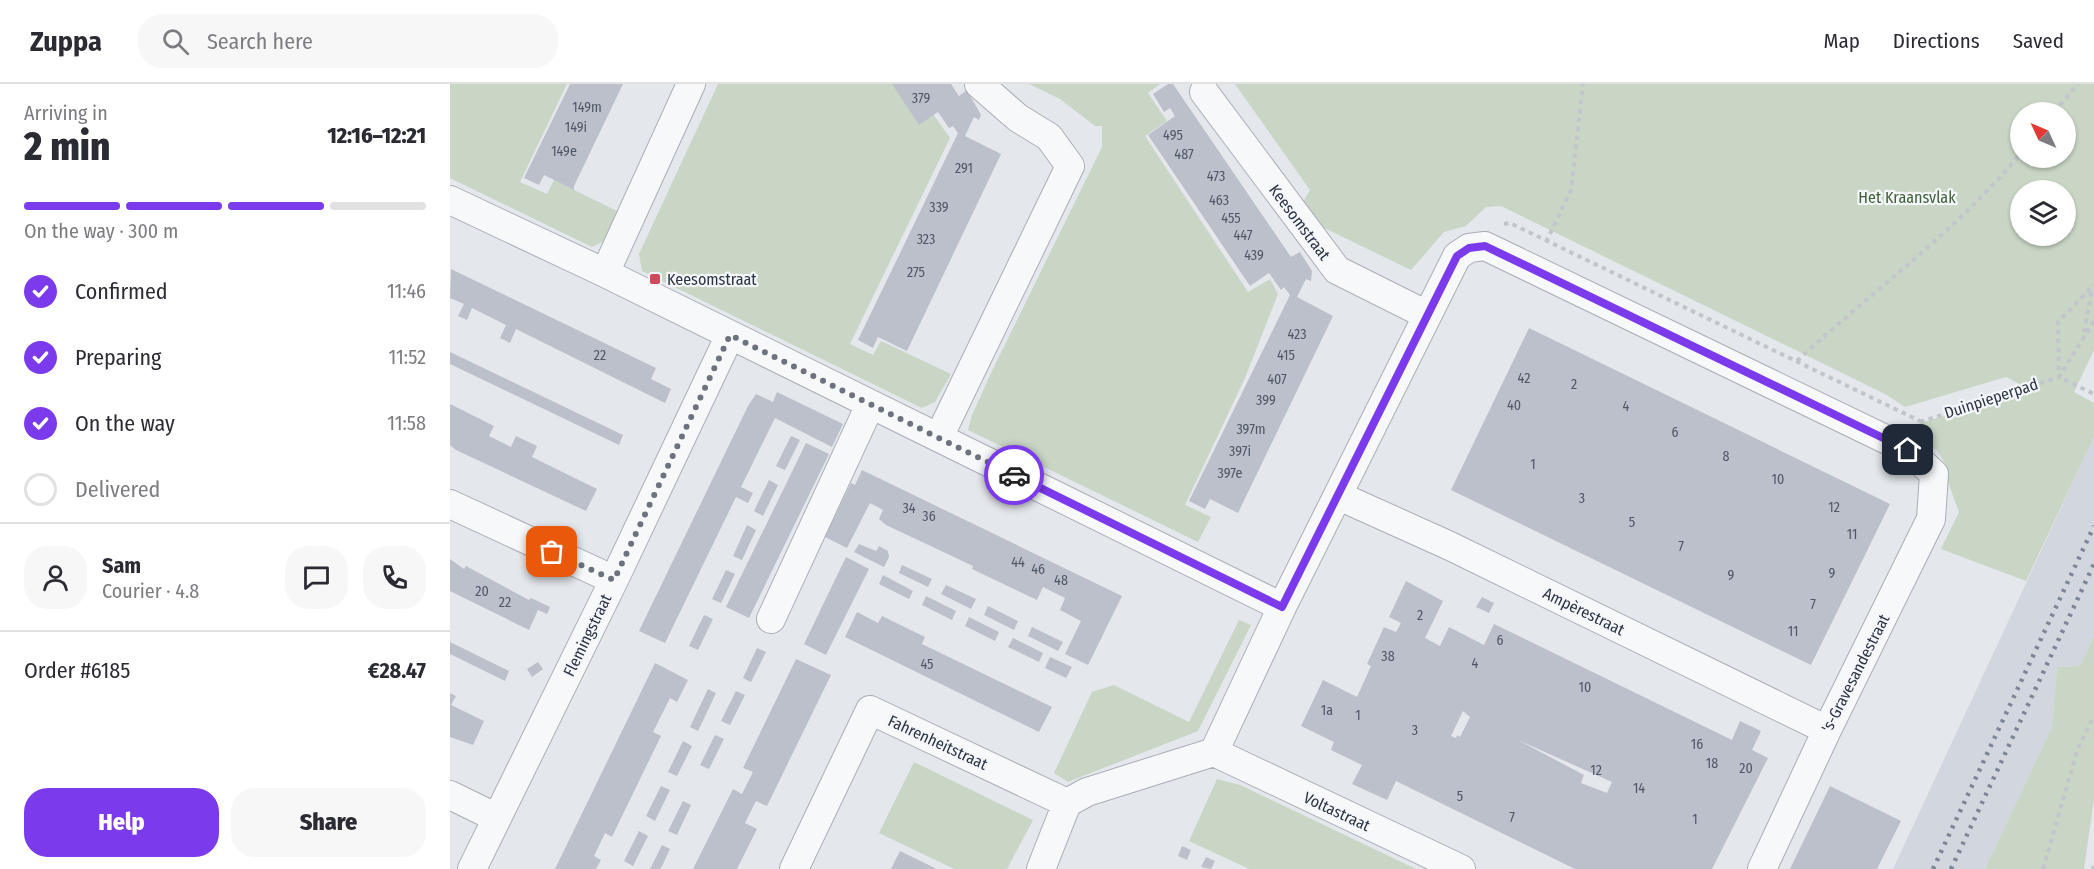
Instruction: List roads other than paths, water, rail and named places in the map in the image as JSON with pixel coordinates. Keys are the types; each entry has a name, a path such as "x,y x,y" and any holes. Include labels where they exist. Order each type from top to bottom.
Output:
{"street":[{"path":"605,273 691,84"},
{"path":"939,437 1070,166 1049,137 1018,118 980,84"},
{"name":"Keesomstraat","path":"1204,92 1337,270 1427,315"},
{"path":"450,200 605,273 1282,607"},
{"name":"'s-Gravesandestraat","path":"1427,315 1457,256 1469,248 1485,246 1908,450 1934,474 1931,519 1827,730 1762,869"},
{"path":"1041,869 1067,803 1087,792 1214,752 1282,607 1340,496 1427,315"},
{"name":"Flemingstraat","path":"472,869 614,580 730,335"},
{"path":"771,619 870,405"},
{"name":"Ampèrestraat","path":"1340,496 1450,546 1827,730"},
{"path":"450,504 614,580"},
{"name":"Fahrenheitstraat","path":"794,869 870,710 1067,803"},
{"name":"Voltastraat","path":"1214,752 1461,869"},
{"path":"450,795 497,818"}],"railway":[{"path":"1933,869 2094,526"},
{"path":"1951,869 2094,564"}],"place":[{"name":"Keesomstraat","path":"655,279"}],"park label":[{"name":"Het Kraansvlak","path":"1907,197"}]}
